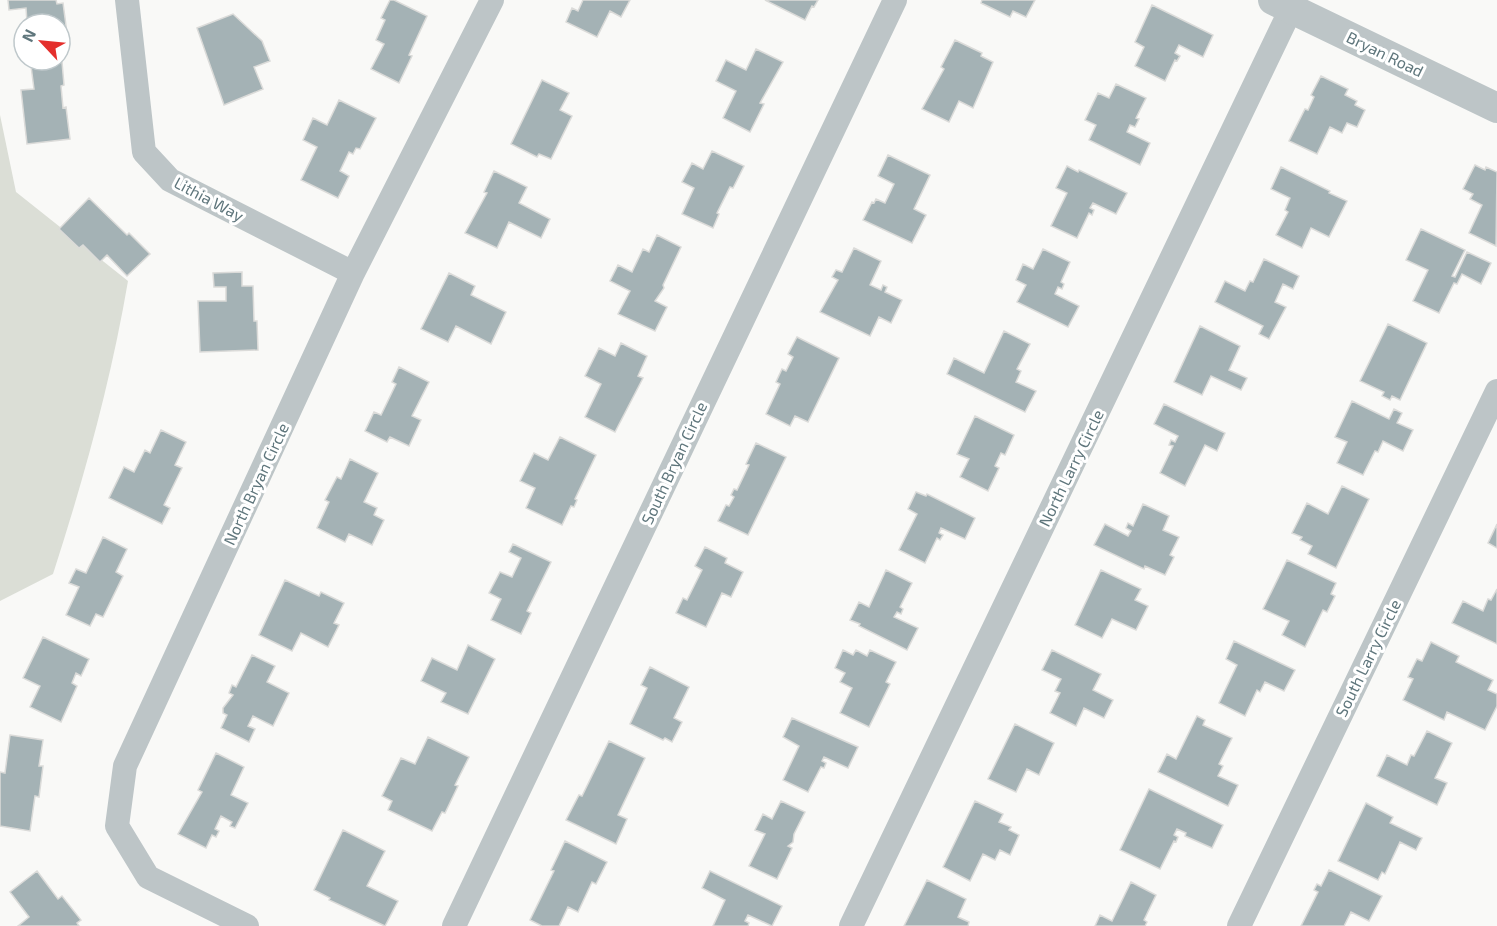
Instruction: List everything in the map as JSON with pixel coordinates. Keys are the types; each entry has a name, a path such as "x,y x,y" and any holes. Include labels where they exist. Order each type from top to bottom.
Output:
{"street":[{"name":"Lithia Way","path":"127,0 144,152 170,180 353,273"},
{"name":"North Bryan Circle","path":"247,926 148,877 117,826 125,766 353,273 492,0"},
{"name":"South Bryan Circle","path":"454,926 895,0"},
{"name":"Bryan Road","path":"1282,5 1497,108"},
{"name":"North Larry Circle","path":"851,926 1282,5"},
{"name":"South Larry Circle","path":"1239,926 1497,391"}],"shaded area":[{"path":"0,115 16,192 128,281 96,429 53,574 0,601"}],"building":[{"path":"8,0 56,0 57,4 63,3 64,12 26,12 26,8 9,10"},
{"path":"390,0 427,16 399,83 371,69 384,44 376,40 385,20 381,18"},
{"path":"583,0 630,0 621,17 610,11 597,37 566,22 572,8 578,11"},
{"path":"765,0 818,0 805,20"},
{"path":"982,0 1035,0 1026,17 1013,11 1010,17 981,3"},
{"path":"1152,5 1213,35 1203,57 1179,45 1175,53 1180,56 1177,61 1175,60 1165,81 1135,66 1144,47 1135,42"},
{"path":"233,14 262,41 270,61 254,67 263,89 224,105 197,28"},
{"path":"955,40 982,53 981,56 993,62 973,108 959,101 949,122 922,109 944,69 941,67"},
{"path":"756,49 783,62 760,103 764,104 750,132 723,118 736,91 716,81 726,60 746,70"},
{"path":"32,72 63,72 64,85 61,86 63,108 66,107 70,139 27,144 21,90 34,89"},
{"path":"1321,76 1348,89 1345,95 1357,101 1355,105 1365,110 1357,127 1347,123 1342,133 1330,127 1317,154 1289,141 1305,109 1308,110 1314,97 1311,95"},
{"path":"542,80 569,93 560,110 572,116 551,159 539,154 537,157 511,144"},
{"path":"1116,84 1146,98 1136,118 1139,119 1135,127 1130,125 1127,132 1150,143 1140,165 1089,140 1096,125 1085,120 1098,93 1109,98"},
{"path":"339,100 376,118 360,149 356,148 353,154 349,152 340,171 349,176 338,198 301,180 317,147 303,140 313,118 327,125"},
{"path":"712,151 744,166 717,213 719,214 713,228 682,214 694,188 682,182 692,163 703,169"},
{"path":"888,155 930,175 914,209 926,215 912,243 863,220 872,202 874,203 876,199 885,203 894,184 878,176"},
{"path":"1475,165 1497,172 1496,246 1469,233 1482,205 1470,199 1473,194 1463,189"},
{"path":"1067,166 1127,193 1116,214 1093,203 1090,208 1094,210 1092,215 1089,213 1077,238 1051,226 1067,193 1056,188"},
{"path":"1281,167 1347,201 1329,237 1311,228 1302,248 1276,235 1288,212 1285,210 1290,198 1271,189"},
{"path":"494,171 527,187 519,203 550,219 541,238 509,222 497,248 465,233 487,193 484,192"},
{"path":"89,198 150,254 127,276 107,255 100,262 83,245 79,248 59,229"},
{"path":"1421,229 1465,250 1452,276 1455,277 1467,252 1491,263 1481,284 1462,274 1457,284 1454,283 1439,313 1413,301 1428,270 1406,260"},
{"path":"657,235 681,247 663,285 664,288 655,301 667,307 655,331 618,314 630,291 610,281 618,265 632,272 643,249 649,252"},
{"path":"854,248 881,261 870,285 881,290 883,285 887,287 885,292 902,300 891,323 879,317 870,336 820,312 838,280 832,277 836,270 842,272"},
{"path":"1043,249 1070,262 1061,282 1064,284 1062,289 1058,287 1055,294 1079,306 1068,327 1017,302 1026,285 1016,280 1023,264 1033,269"},
{"path":"1264,259 1299,276 1293,289 1283,284 1275,302 1286,307 1269,339 1259,334 1263,326 1215,302 1225,281 1245,291 1250,281 1253,282"},
{"path":"242,272 242,286 253,286 258,350 200,352 198,301 226,301 226,287 214,287 213,273"},
{"path":"449,273 475,286 471,295 506,312 491,344 456,326 448,342 421,329"},
{"path":"1388,324 1427,343 1400,400 1392,396 1390,400 1382,396 1384,392 1360,381"},
{"path":"1200,326 1240,346 1229,370 1247,378 1241,390 1211,376 1202,395 1174,382"},
{"path":"1004,331 1030,344 1017,369 1021,371 1016,382 1036,391 1025,412 947,374 954,358 984,373"},
{"path":"797,337 839,358 808,422 795,416 790,426 766,414 780,384 776,382 782,369 786,371 793,357 788,354"},
{"path":"621,343 647,356 638,376 643,378 615,432 585,417 601,384 585,376 599,348 615,356"},
{"path":"399,367 429,382 412,416 421,420 409,446 390,437 387,442 365,431 374,412 381,415 396,384 392,382"},
{"path":"1352,401 1389,419 1394,409 1402,413 1397,423 1413,430 1403,451 1383,441 1378,452 1375,451 1363,475 1337,463 1347,442 1335,437"},
{"path":"1164,404 1225,433 1217,451 1205,445 1185,486 1160,473 1173,446 1169,445 1171,440 1175,442 1178,436 1154,424"},
{"path":"975,416 1014,435 1005,455 1001,453 995,466 999,468 988,491 960,477 969,459 957,454"},
{"path":"161,430 186,442 175,465 182,468 164,505 170,508 162,524 109,498 124,467 134,472 145,450 150,453"},
{"path":"560,437 596,455 575,499 577,500 574,507 571,506 562,525 526,508 535,488 520,481 534,453 548,460"},
{"path":"756,443 786,457 748,535 718,521 726,505 729,506 734,497 731,495 734,489 737,490"},
{"path":"350,459 378,473 364,502 377,508 374,515 384,520 372,545 349,534 345,542 317,528 329,502 325,500 337,477 341,479"},
{"path":"1342,486 1369,499 1336,568 1308,554 1312,546 1300,540 1302,537 1292,533 1307,503 1328,514"},
{"path":"916,492 926,496 927,494 975,518 965,539 941,528 939,533 943,535 940,540 937,538 925,563 899,550 917,514 908,509"},
{"path":"1143,504 1169,516 1163,530 1179,537 1170,555 1174,557 1165,575 1145,566 1144,569 1094,545 1105,524 1128,536 1131,531 1126,528 1128,523 1133,526"},
{"path":"1497,524 1497,548 1488,543"},
{"path":"103,537 127,549 116,572 123,576 103,617 96,614 90,626 66,615 79,587 69,583 76,569 86,573"},
{"path":"513,544 551,562 527,611 531,613 521,634 491,620 501,599 489,593 500,572 512,577 521,558 509,552"},
{"path":"705,547 727,558 725,563 743,572 731,597 722,593 706,627 676,613 683,598 687,600 702,570 695,566"},
{"path":"1287,560 1336,583 1331,594 1335,596 1327,612 1323,610 1305,647 1282,635 1289,621 1263,609"},
{"path":"886,570 912,583 900,607 903,609 901,614 897,612 894,617 918,628 907,650 850,620 859,602 869,607"},
{"path":"1101,570 1141,589 1135,600 1148,606 1136,630 1112,619 1102,638 1075,625"},
{"path":"285,580 319,596 321,592 344,603 334,623 339,625 328,647 301,633 292,651 259,635"},
{"path":"1497,589 1497,644 1452,623 1463,601 1483,611 1488,599 1491,600"},
{"path":"43,637 89,659 81,676 76,673 72,683 77,686 61,722 30,707 40,686 23,678"},
{"path":"1234,641 1295,670 1284,691 1265,682 1260,692 1257,690 1245,716 1219,703 1237,665 1226,659"},
{"path":"1431,642 1459,656 1456,662 1493,680 1488,690 1497,694 1497,706 1485,730 1447,712 1444,720 1403,700 1413,679 1408,677 1417,659 1422,661"},
{"path":"468,645 495,659 468,714 441,702 446,693 421,681 432,658 457,670"},
{"path":"843,650 853,655 856,650 867,656 870,650 896,662 886,682 890,684 869,727 840,713 852,688 840,682 845,673 835,668"},
{"path":"1052,650 1101,674 1093,690 1113,700 1104,718 1084,708 1076,726 1050,713 1060,693 1055,691 1061,679 1042,670"},
{"path":"252,655 275,666 267,682 289,693 273,726 253,716 248,726 255,729 249,742 221,728 227,715 223,713 223,708 233,695 229,693 232,685 236,687"},
{"path":"650,667 689,687 674,718 682,722 672,742 630,724 647,688 641,685"},
{"path":"1197,716 1205,720 1203,725 1232,738 1219,764 1223,766 1218,776 1238,785 1228,806 1158,772 1167,754 1176,759"},
{"path":"792,718 858,747 848,768 824,757 822,761 826,763 824,768 821,767 808,792 783,780 799,746 783,737"},
{"path":"1015,724 1054,743 1039,775 1027,769 1016,792 988,779"},
{"path":"1427,731 1452,743 1435,778 1447,783 1437,805 1377,776 1387,755 1407,765"},
{"path":"10,735 43,740 39,766 43,766 39,797 35,796 30,831 0,826 0,772 5,773"},
{"path":"428,737 469,757 455,785 458,786 445,813 442,812 432,831 388,810 392,801 382,796 401,758 415,764"},
{"path":"609,741 645,758 618,815 627,819 616,844 566,820 579,795 582,796"},
{"path":"216,753 244,767 231,795 248,803 235,828 230,826 232,822 221,816 215,829 219,831 216,837 212,835 206,848 178,834 202,792 198,790"},
{"path":"1149,789 1223,825 1212,848 1185,836 1186,833 1177,829 1174,835 1178,837 1176,842 1174,841 1160,869 1120,850"},
{"path":"781,801 805,812 794,834 793,842 788,846 792,848 777,879 749,866 765,834 755,830 763,814 772,819"},
{"path":"975,801 1003,814 999,822 1011,827 1009,830 1019,835 1010,855 1000,850 995,860 983,854 970,881 943,867"},
{"path":"1366,803 1393,817 1390,823 1422,838 1416,850 1400,842 1385,874 1382,872 1378,880 1338,861"},
{"path":"343,830 385,851 367,886 398,901 385,926 329,900 330,898 314,890"},
{"path":"565,841 607,862 596,884 592,882 578,912 568,907 559,926 542,926 530,920 554,871 551,870"},
{"path":"1329,870 1382,896 1369,921 1351,912 1344,926 1301,926 1318,892 1314,890 1317,884 1321,886"},
{"path":"37,871 58,899 62,896 81,920 77,923 79,926 18,926 29,917 10,892"},
{"path":"710,871 782,906 772,926 748,915 745,921 749,923 748,926 713,926 725,900 702,888"},
{"path":"927,880 966,899 958,917 969,922 968,926 904,926"},
{"path":"1131,882 1156,895 1144,920 1147,922 1145,926 1095,926 1100,915 1112,921"}]}
